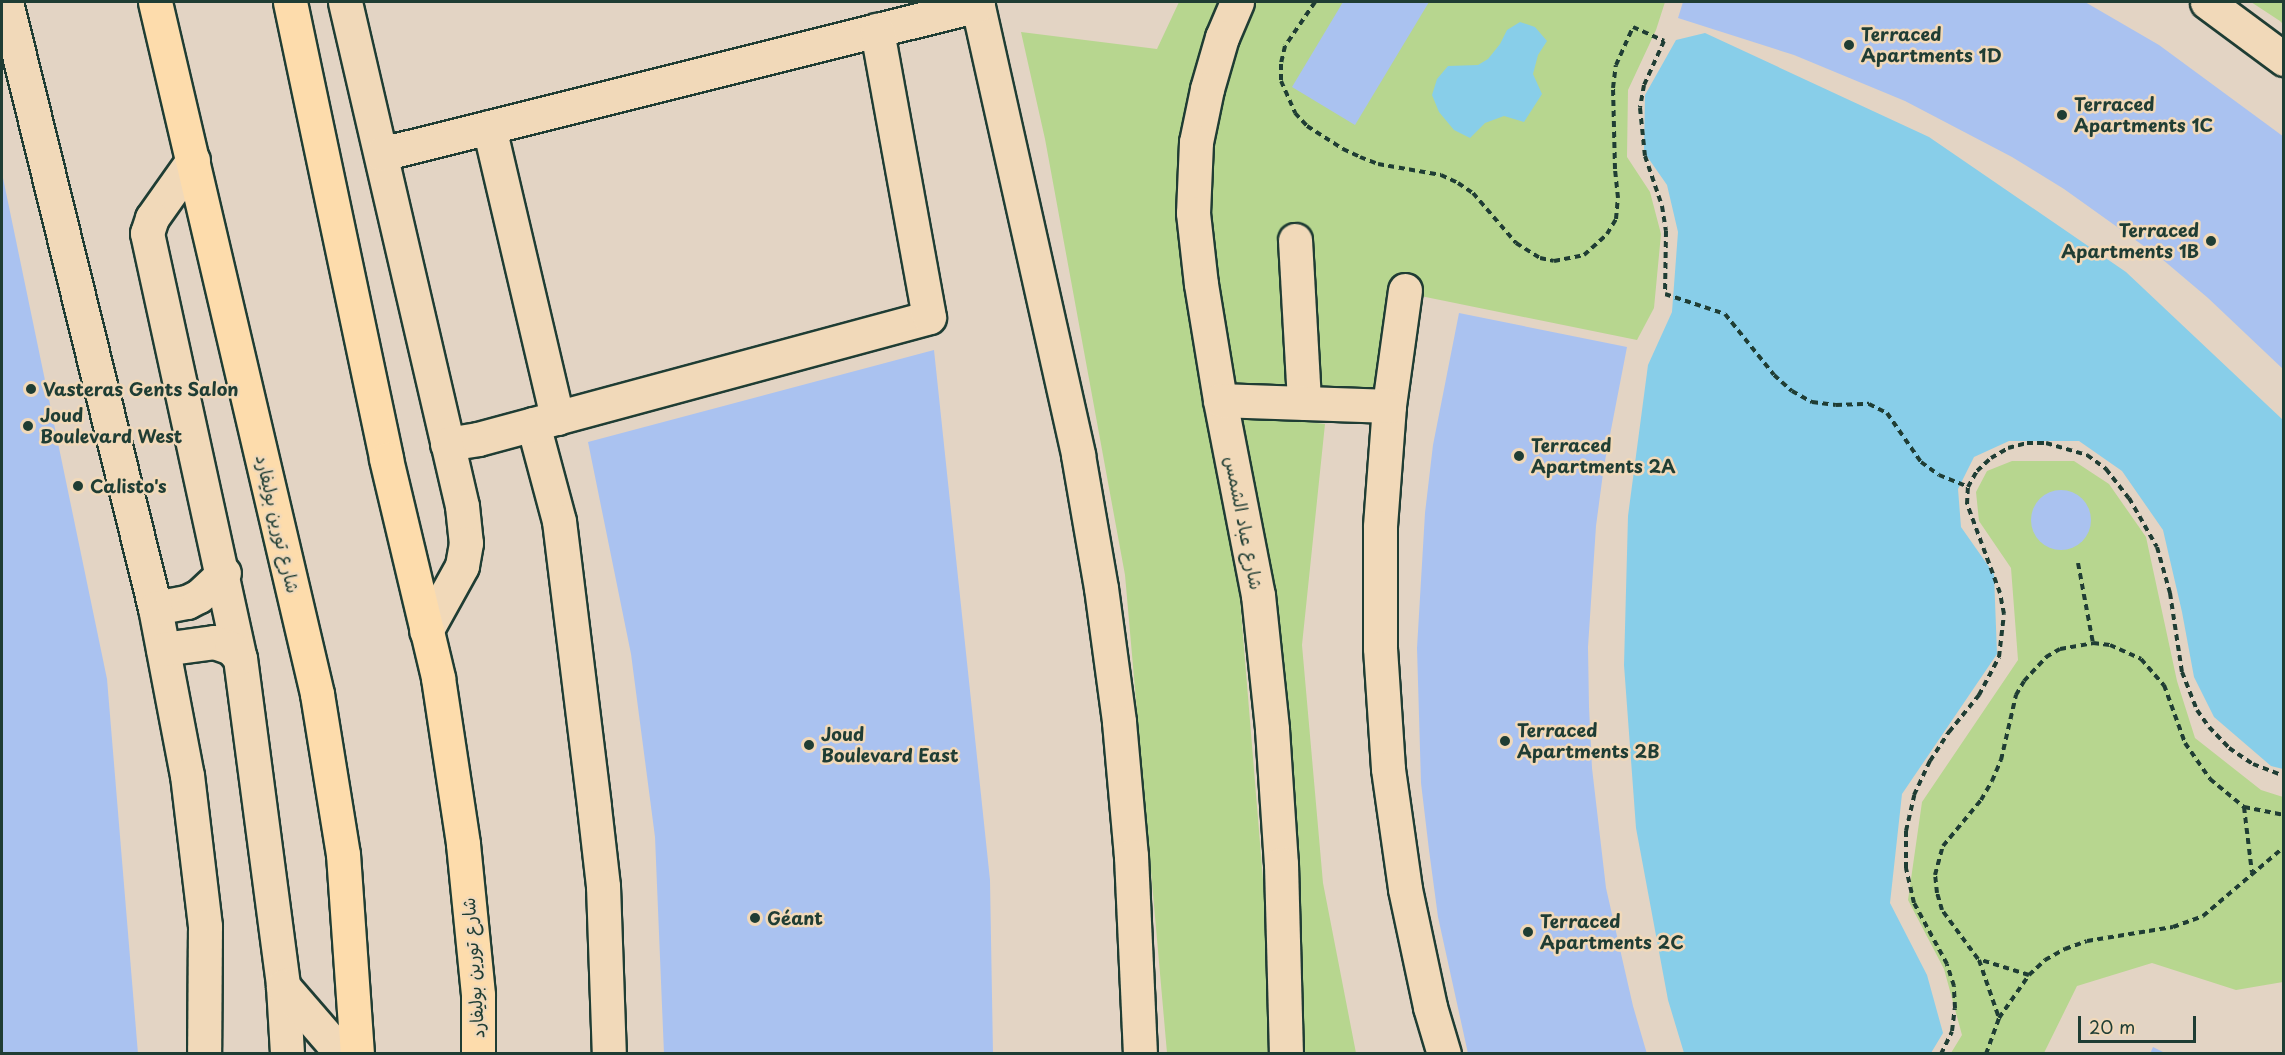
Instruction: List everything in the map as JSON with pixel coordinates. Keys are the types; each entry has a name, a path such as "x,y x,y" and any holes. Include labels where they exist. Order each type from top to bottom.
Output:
{"main road":[{"name":"شارع تورين بوليفارد","path":"155,2 317,694 343,854 357,1053"},
{"name":"شارع تورين بوليفارد","path":"290,2 386,459 438,678 463,844 478,995 478,1053"}],"street":[{"path":"6,2 155,608 187,775 205,926 204,1053"},
{"path":"345,2 462,506 466,543 462,566 426,631"},
{"name":"شارع عباد الشمس","path":"1237,2 1222,38 1207,89 1196,142 1194,201 1201,284 1220,400 1260,606 1281,864 1286,1053"},
{"path":"2207,2 2283,59"},
{"path":"381,154 978,3 1076,444 1101,588 1119,722 1131,856 1140,1053"},
{"path":"447,444 478,439 929,317 877,30"},
{"path":"489,127 545,421 559,521 603,886 609,1053"},
{"path":"193,160 152,218 147,233 224,573 240,658 283,986 287,1053"},
{"path":"1295,240 1304,403"},
{"path":"1406,290 1389,406 1380,538 1380,648 1388,769 1405,889 1430,1007 1444,1053"},
{"path":"1220,400 1389,406"},
{"path":"155,608 187,602 199,596 224,573"},
{"path":"163,650 214,642 231,648 240,658"},
{"path":"283,986 342,1053"}],"path":[{"path":"1315,2 1285,46 1281,64 1281,81 1295,113 1307,126 1360,157 1378,164 1442,175 1458,183 1473,193 1516,243 1540,258 1554,261 1584,255 1607,234 1616,219 1618,198 1613,88 1616,65 1634,27 1664,41 1644,85 1640,108 1645,156 1662,206 1666,231 1665,294 1725,314 1760,361 1792,391 1802,397 1812,402 1836,405 1869,404 1887,413 1922,462 1939,475 1968,487"},
{"path":"1941,1053 1952,1031 1955,1008 1954,986 1947,964 1914,903 1906,868 1906,831 1914,795 1930,761 1990,677 1999,657 2004,614 2000,592 1967,504 1968,487 1977,471 1991,458 2008,448 2027,443 2046,443 2087,455 2106,469 2129,498 2157,547 2170,593 2182,672 2197,710 2229,748 2253,764 2283,776"},
{"path":"2078,563 2093,643"},
{"path":"1999,1018 1978,959 1942,910 1937,893 1937,861 1951,833 1981,800 1992,781 2001,760 2016,695 2024,681 2046,657 2060,649 2093,643 2126,651 2154,671 2164,685 2185,743 2210,779 2244,807 2283,815"},
{"path":"2244,807 2252,873"},
{"path":"1986,1053 1999,1018 2029,975 2045,960 2065,949 2110,936 2173,927 2203,916 2283,847"},
{"path":"1978,959 2029,975"}],"green space":[{"path":"1179,2 1225,2 1185,119 1209,401 1240,599 1274,1014 1272,1053 1167,1053 1125,575 1045,139 1021,32 1157,49"},
{"path":"1250,2 1665,2 1656,30 1628,90 1627,157 1650,192 1661,234 1654,308 1637,340 1401,292 1376,407 1230,389 1205,231 1208,122"},
{"path":"2251,2 2283,2 2283,24 2280,21"},
{"path":"1235,413 1325,424 1302,645 1323,883 1356,1053 1296,1053"},
{"path":"2012,461 2074,461 2109,484 2146,537 2177,681 2195,738 2261,790 2283,797 2283,982 2236,990 2152,963 2077,986 2044,1053 1951,1053 1962,1035 1944,969 1908,900 1922,802 2018,660 2011,568 1979,521 1976,492 1987,471"}],"water":[{"path":"1520,22 1535,27 1547,41 1538,55 1533,74 1542,94 1524,122 1504,116 1485,123 1470,138 1454,130 1439,112 1432,95 1437,79 1448,66 1478,65 1488,59 1500,44 1507,30"},
{"path":"1705,33 1929,137 2126,272 2283,420 2283,769 2271,766 2214,717 2194,677 2163,530 2122,471 2079,441 2009,441 1974,457 1958,489 1961,527 1994,574 1997,654 1902,794 1890,903 1927,975 1943,1033 1931,1053 1684,1053 1668,1000 1636,828 1624,665 1628,516 1648,365 1672,312 1678,232 1667,185 1644,152 1645,95 1676,40"}],"building":[{"path":"1343,2 1429,2 1355,125 1292,87"},
{"path":"1683,2 2085,2 2159,45 2284,137 2284,370 2208,298 2162,259 2064,189 2012,157 1905,101 1794,55 1678,18"},
{"name":"Joud Boulevard West","path":"3,178 107,679 138,1054 2,1054"},
{"path":"1459,313 1627,347 1604,466 1596,526 1588,647 1589,707 1592,768 1606,888 1633,1006 1647,1054 1468,1054 1438,917 1429,850 1421,783 1417,648 1425,513 1433,445"},
{"name":"Joud Boulevard East","path":"934,350 990,880 993,1054 664,1054 655,837 631,654 588,442"},
{"path":"2061,490 2078,495 2086,503 2091,520 2086,537 2078,545 2061,550 2044,545 2036,537 2031,520 2036,503 2044,495"},
{"path":"2153,1047 2167,1054 2150,1054"}],"place":[{"name":"Terraced Apartments 1D","path":"1849,45"},
{"name":"Terraced Apartments 1C","path":"2062,115"},
{"name":"Terraced Apartments 1B","path":"2211,241"},
{"name":"Vasteras Gents Salon","path":"31,389"},
{"name":"Joud Boulevard West","path":"28,426"},
{"name":"Terraced Apartments 2A","path":"1519,456"},
{"name":"Calisto's","path":"78,486"},
{"name":"Terraced Apartments 2B","path":"1505,741"},
{"name":"Joud Boulevard East","path":"809,745"},
{"name":"Géant","path":"755,918"},
{"name":"Terraced Apartments 2C","path":"1528,932"}]}
